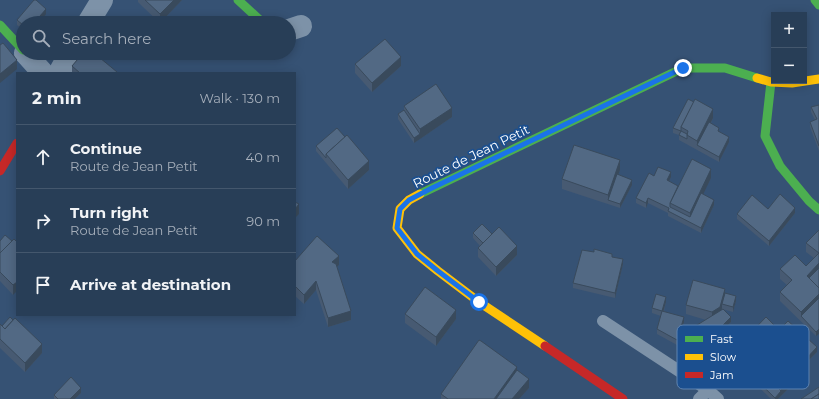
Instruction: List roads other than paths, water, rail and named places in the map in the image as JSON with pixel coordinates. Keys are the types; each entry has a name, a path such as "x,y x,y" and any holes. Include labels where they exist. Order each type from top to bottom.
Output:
{"street":[{"path":"92,16 102,0"},
{"path":"238,0 255,16"},
{"path":"815,0 819,5"},
{"path":"0,25 16,42"},
{"path":"32,60 42,72"},
{"path":"60,72 66,60"},
{"name":"Route de Jean Petit","path":"623,399 479,302 417,254 397,228 400,209 409,200 432,188 683,68 725,68 771,82"},
{"name":"Route de Jean Petit","path":"807,81 819,79"},
{"path":"771,82 765,136 780,166 819,210"},
{"path":"0,171 16,145"}],"lane":[{"path":"602,321 677,370"},
{"path":"699,399 708,390 718,399"}]}
